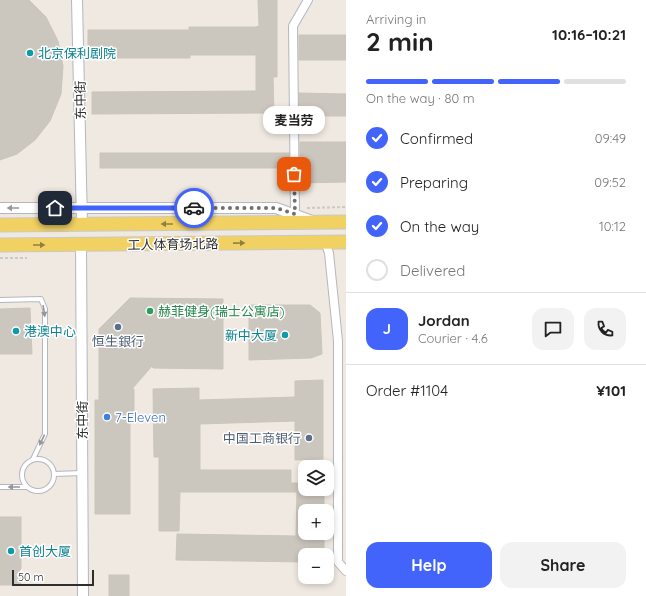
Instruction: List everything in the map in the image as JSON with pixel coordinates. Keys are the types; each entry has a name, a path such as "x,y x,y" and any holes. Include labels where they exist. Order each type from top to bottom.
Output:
{"main road":[{"name":"工人体育场北路","path":"0,225 346,222"},
{"name":"工人体育场北路","path":"0,245 346,242"}],"street":[{"name":"东中街","path":"77,0 82,224"},
{"path":"295,211 293,26 308,0"},
{"name":"工人体育场北路","path":"0,208 276,208 295,211 317,223"},
{"path":"325,242 329,253 338,341 338,562 346,571"},
{"name":"东中街","path":"81,245 84,596"}],"lane":[{"path":"0,300 41,299 44,309 45,434 33,459 25,466 22,475 27,487"},
{"path":"0,487 27,487 35,490 43,490 51,485 54,474 51,464 44,459 33,459"},
{"path":"54,474 83,473"}],"path":[{"path":"295,211 346,207"}],"building":[{"path":"0,0 29,0 46,17 58,41 63,66 61,94 50,121 35,140 17,154 0,160"},
{"path":"258,0 277,0 277,77 273,77 274,113 92,114 92,92 256,91 256,55 190,55 190,58 88,58 88,30 189,30 189,27 256,27 259,26"},
{"path":"299,35 346,35 346,60 299,60"},
{"path":"299,93 346,94 346,116 299,116"},
{"path":"300,142 346,142 346,182 300,183"},
{"path":"100,153 289,153 289,168 100,168"},
{"path":"130,298 223,299 223,369 153,368 152,366 132,389 134,389 134,416 130,417 130,514 95,514 95,400 99,400 99,329"},
{"name":"新中大厦","path":"249,305 310,305 320,313 322,354 311,358 249,360"},
{"name":"港澳中心","path":"30,308 32,354 0,354 0,309"},
{"path":"323,380 323,459 295,460 295,421 200,424 200,470 291,470 291,483 298,483 298,496 324,496 324,504 298,504 298,540 324,540 324,548 298,548 298,562 176,560 177,534 296,536 297,492 180,492 179,531 159,531 159,457 154,457 153,389 199,388 199,400 295,397 295,381"},
{"name":"首创大厦","path":"0,517 21,517 21,585 0,585"},
{"path":"109,575 129,575 129,596 109,596"}],"way so far":[{"path":"194,208 276,208 295,214 294,174"}],"place":[{"name":"北京保利剧院","path":"30,53"},
{"name":"麦当劳","path":"294,174"},
{"name":"赫菲健身(瑞士公寓店)","path":"150,311"},
{"name":"恒生銀行","path":"118,327"},
{"name":"港澳中心","path":"16,331"},
{"name":"新中大厦","path":"285,335"},
{"name":"7-Eleven","path":"107,417"},
{"name":"中国工商银行","path":"309,438"},
{"name":"首创大厦","path":"11,551"}],"route":[{"path":"55,208 194,208"}]}
